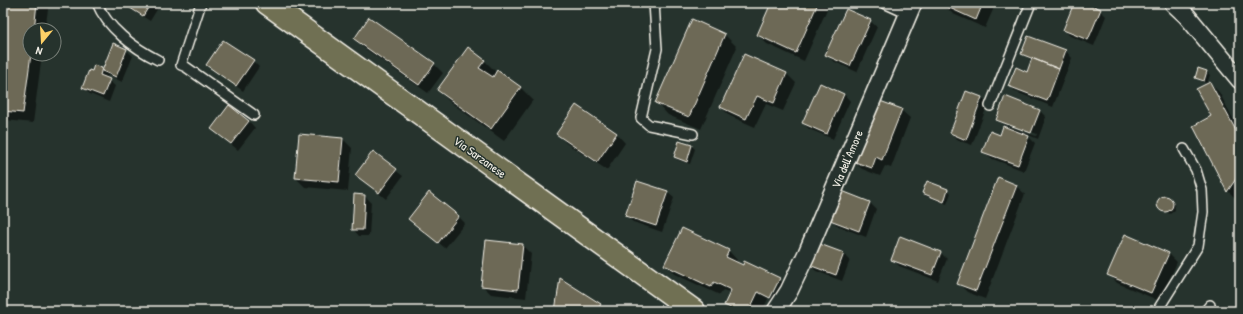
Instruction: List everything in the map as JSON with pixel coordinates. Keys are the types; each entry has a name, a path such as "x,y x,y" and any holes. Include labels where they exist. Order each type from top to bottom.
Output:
{"main road":[{"name":"Via Sarzanese","path":"267,3 694,311"}],"street":[{"path":"1173,3 1187,16 1240,80"},
{"name":"Via dell'Amore","path":"776,311 789,292 807,253 911,8"}],"lane":[{"path":"97,3 113,28 144,53 158,60"},
{"path":"201,3 181,65 254,115"},
{"path":"654,3 657,49 641,118 649,125 693,134"},
{"path":"884,3 911,8"},
{"path":"990,106 1031,3"},
{"path":"1157,311 1198,246 1203,212 1202,190 1196,170 1184,149"}],"building":[{"path":"7,3 37,3 35,22 22,22 22,62 30,62 23,113 3,111 3,36"},
{"path":"122,3 151,3 143,16"},
{"path":"771,3 818,3 796,53 757,35"},
{"path":"943,3 983,3 976,20 943,5"},
{"path":"1074,3 1086,3 1101,9 1088,40 1063,30"},
{"path":"846,9 871,20 850,66 825,55"},
{"path":"369,17 435,63 419,85 354,39"},
{"path":"692,19 725,34 689,117 655,103"},
{"path":"1028,36 1066,50 1059,69 1021,54"},
{"path":"223,40 254,60 236,86 206,65"},
{"path":"113,43 127,49 116,77 102,71"},
{"path":"468,47 485,60 479,68 493,77 497,70 521,87 491,129 437,90"},
{"path":"744,54 787,73 774,103 757,96 746,119 720,107"},
{"path":"1032,58 1059,69 1047,101 1008,86 1016,67 1027,72"},
{"path":"94,65 102,68 100,75 110,79 103,96 82,88 89,70 92,71"},
{"path":"1198,68 1207,71 1204,81 1195,78"},
{"path":"1210,82 1240,138 1240,173 1227,192 1193,126 1211,116 1196,89"},
{"path":"820,83 844,94 827,134 802,123"},
{"path":"966,91 982,97 966,140 950,133"},
{"path":"1005,96 1040,110 1031,133 996,120"},
{"path":"880,101 902,109 882,160 876,157 872,168 852,161"},
{"path":"229,105 249,121 231,144 211,129"},
{"path":"576,105 617,133 597,162 556,134"},
{"path":"1003,126 1029,136 1018,165 982,152 990,131 1000,135"},
{"path":"299,134 343,138 339,182 295,178"},
{"path":"679,141 692,145 687,162 674,157"},
{"path":"373,151 397,169 379,193 355,175"},
{"path":"998,177 1017,185 976,291 957,284"},
{"path":"637,181 668,191 656,226 625,216"},
{"path":"927,181 948,189 944,202 922,193"},
{"path":"842,191 870,202 859,231 830,220"},
{"path":"429,192 459,216 438,243 408,219"},
{"path":"354,194 365,195 363,230 352,230"},
{"path":"1165,196 1172,201 1173,204 1168,211 1165,212 1158,207 1157,204 1162,197"},
{"path":"682,228 729,250 726,257 743,265 744,261 780,278 770,298 758,292 749,311 737,311 724,305 731,290 714,282 711,287 664,265"},
{"path":"1125,234 1169,253 1151,293 1107,275"},
{"path":"900,236 941,252 932,275 891,260"},
{"path":"486,240 523,244 518,290 481,286"},
{"path":"817,243 844,253 836,275 809,265"},
{"path":"560,278 601,304 597,311 555,311"}]}
